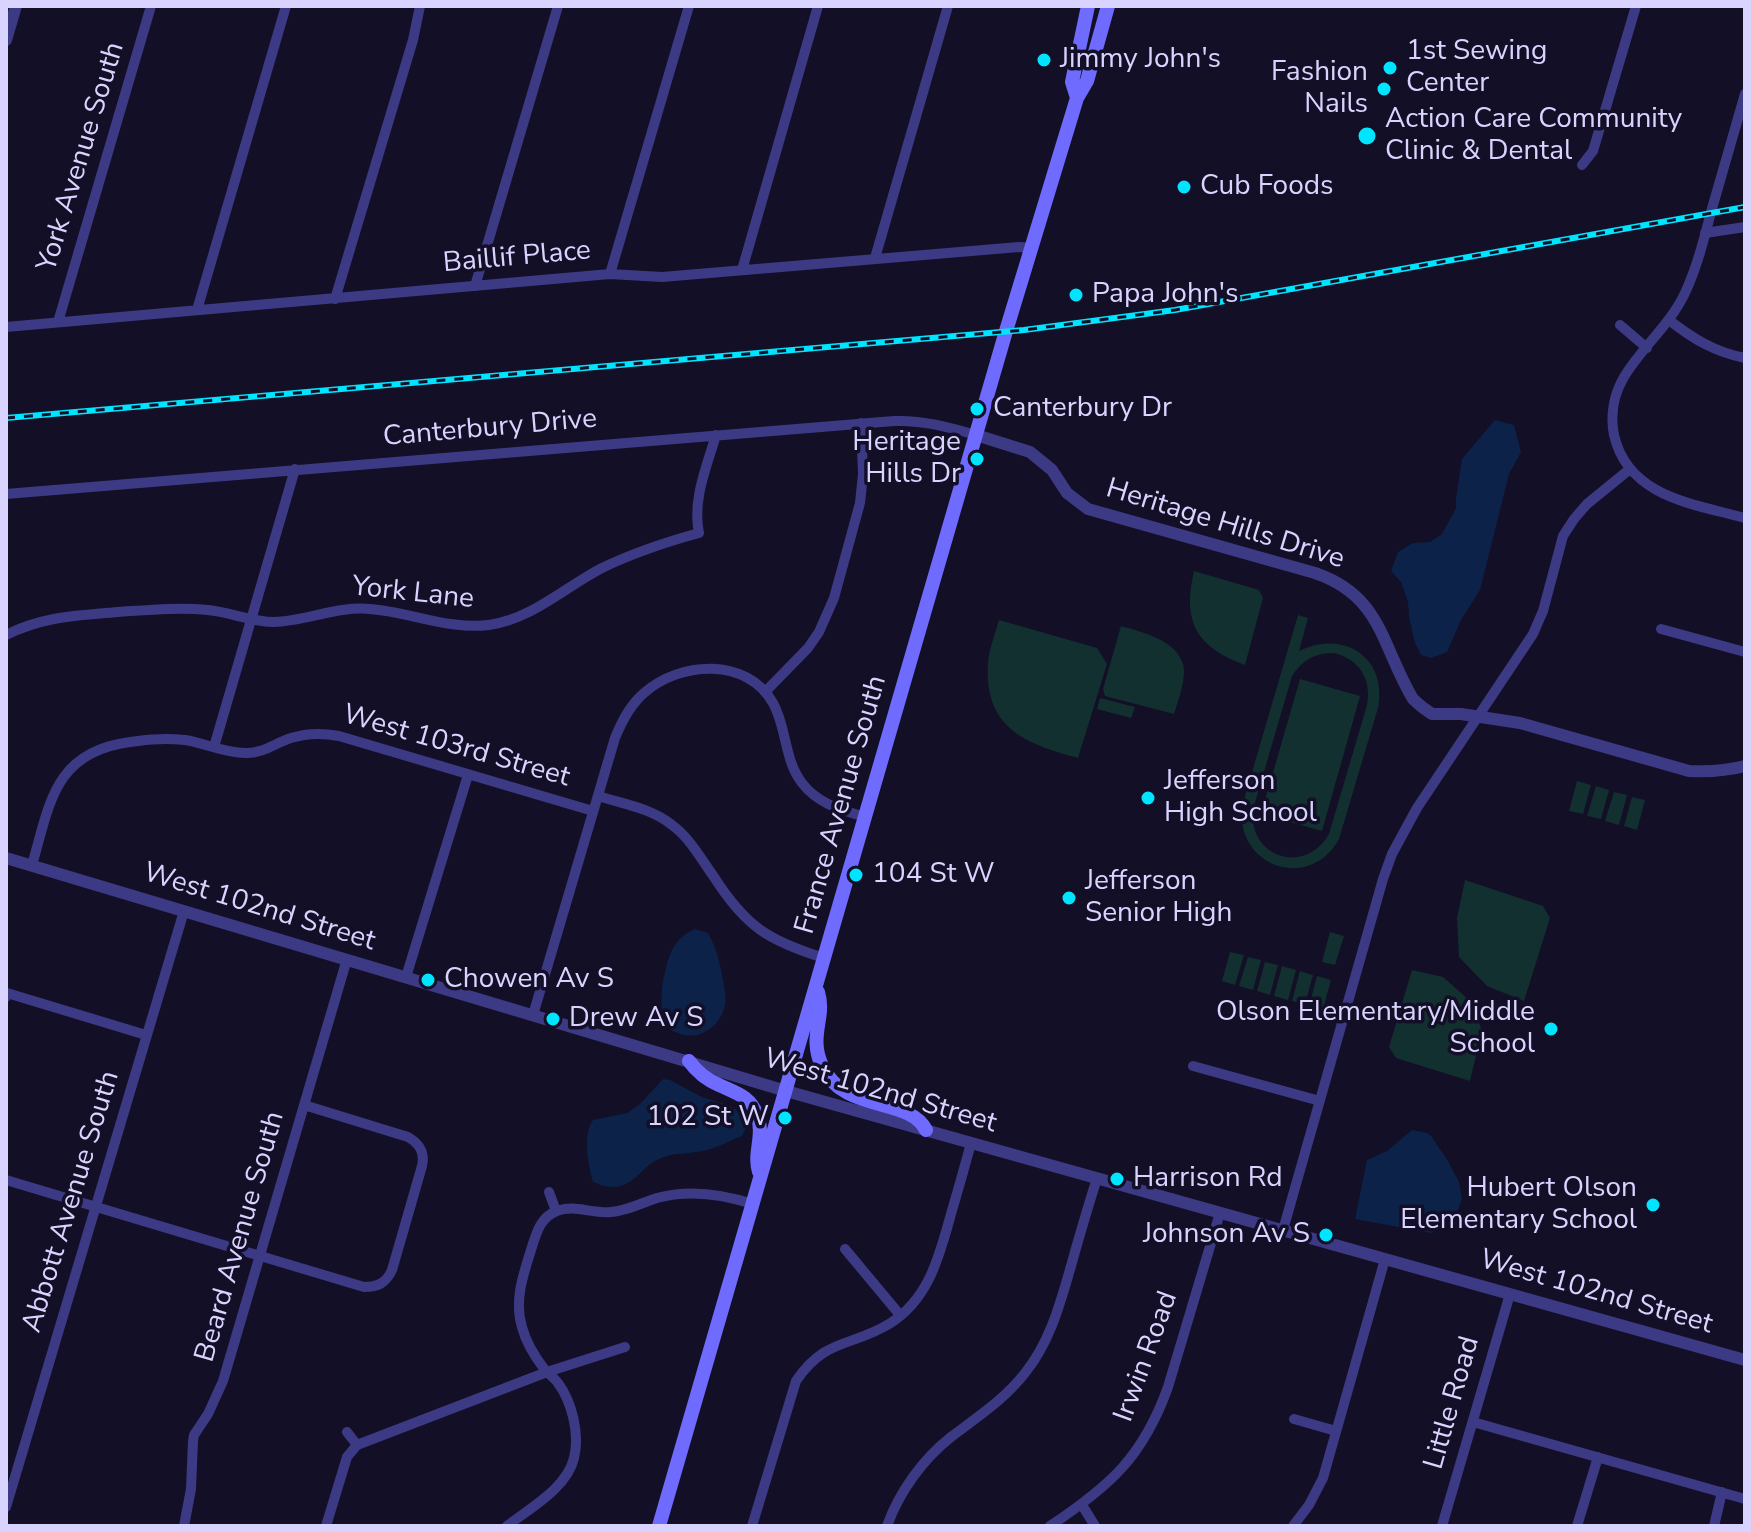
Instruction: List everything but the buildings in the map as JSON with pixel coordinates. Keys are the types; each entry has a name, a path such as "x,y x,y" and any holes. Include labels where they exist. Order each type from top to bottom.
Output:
{"main road":[{"name":"France Avenue South","path":"1077,98 1072,82 1088,6"},
{"name":"France Avenue South","path":"659,1526 976,435 1077,98 1087,81 1108,6"},
{"path":"816,987 820,999 815,1040 828,1076 835,1085 859,1099 912,1115 921,1121 926,1130"},
{"path":"689,1061 708,1079 744,1097 755,1109 761,1133 757,1165 761,1176"}],"street":[{"path":"6,40 16,6"},
{"name":"York Avenue South","path":"58,322 151,6"},
{"path":"197,310 286,6"},
{"path":"335,299 413,40 420,6"},
{"path":"475,286 558,6"},
{"path":"610,274 689,6"},
{"path":"742,270 818,6"},
{"path":"875,258 948,6"},
{"path":"1582,165 1593,151 1636,6"},
{"path":"1745,94 1684,295 1669,320 1622,379 1616,394 1612,426 1630,469 1661,494 1745,518"},
{"path":"1705,233 1745,227"},
{"name":"Baillif Place","path":"6,327 610,274 662,277 1033,248"},
{"path":"1669,320 1705,346 1745,358"},
{"path":"1620,325 1647,348"},
{"name":"Canterbury Drive","path":"6,494 861,423 912,420 976,435"},
{"path":"765,692 808,648 834,598 860,503 863,474 861,423"},
{"name":"York Lane","path":"6,635 44,620 168,608 216,611 273,622 365,608 471,626 513,619 532,611 604,567 699,533 696,521 699,496 716,435"},
{"name":"Heritage Hills Drive","path":"976,435 1030,452 1052,470 1067,493 1088,509 1332,579 1348,588 1372,614 1413,699 1432,714 1479,716 1520,723 1689,771 1728,771 1745,766"},
{"path":"214,747 295,469"},
{"path":"1283,1230 1392,854 1417,808 1533,634 1568,527 1587,504 1630,469"},
{"path":"1661,629 1745,652"},
{"path":"533,1015 615,738 635,702 662,681 697,669 737,673 751,680 765,692 776,711 794,771 803,784 827,804 865,817"},
{"name":"West 103rd Street","path":"32,865 53,795 66,772 78,760 109,745 156,739 188,740 253,753 291,738 323,733 593,811"},
{"path":"406,977 468,775"},
{"name":"West 103rd Street","path":"598,796 656,815 672,824 686,837 724,894 749,922 781,943 824,958"},
{"name":"West 102nd Street","path":"6,858 786,1091 1745,1360"},
{"name":"Abbott Avenue South","path":"6,1507 184,911"},
{"name":"Beard Avenue South","path":"184,1526 191,1489 194,1435 217,1398 223,1381 347,959"},
{"path":"6,997 7,993 146,1035"},
{"path":"1193,1066 1320,1101"},
{"path":"6,1180 364,1287 381,1284 392,1270 422,1166 424,1157 421,1149 408,1137 304,1105"},
{"path":"752,1526 796,1381 804,1369 826,1350 887,1325 918,1297 934,1269 971,1143"},
{"path":"887,1526 901,1496 931,1455 1010,1391 1041,1350 1056,1315 1097,1178"},
{"path":"549,1192 556,1211"},
{"path":"507,1526 563,1482 574,1460 575,1431 566,1396 527,1342 519,1311 522,1280 542,1222 556,1211 567,1208 609,1213 658,1198 696,1193 753,1204"},
{"name":"Irwin Road","path":"1050,1526 1110,1481 1135,1453 1159,1410 1220,1213"},
{"path":"845,1249 900,1315"},
{"path":"1293,1526 1317,1492 1385,1259"},
{"name":"Little Road","path":"1442,1526 1510,1294"},
{"path":"326,1526 347,1457 357,1445 547,1372 625,1347"},
{"path":"1294,1419 1336,1431"},
{"path":"1473,1422 1745,1499"},
{"path":"347,1432 357,1445"},
{"path":"1577,1526 1598,1457"},
{"path":"1714,1526 1722,1492"},
{"path":"1082,1505 1095,1526"}],"green space":[{"path":"1194,571 1259,590 1263,598 1245,665 1215,650 1197,630 1190,605"},
{"path":"1298,615 1308,618 1299,651 1331,643 1359,652 1376,674 1379,690 1378,708 1339,839 1326,856 1310,865 1292,868 1275,865 1260,856 1249,843 1242,825 1243,803","holes":["1334,653 1343,656 1362,672 1368,696 1329,834 1318,847 1305,855 1278,855 1258,837 1253,823 1254,806 1292,676 1315,656"]},
{"path":"999,620 1097,648 1107,664 1078,758 1025,738 1000,718 989,685 988,663"},
{"path":"1121,626 1157,638 1179,656 1184,676 1174,714 1105,696 1103,689"},
{"path":"1300,679 1360,696 1322,831 1261,814"},
{"path":"1100,698 1135,707 1131,718 1097,709"},
{"path":"1577,781 1591,785 1583,814 1569,811"},
{"path":"1596,786 1609,790 1601,819 1587,816"},
{"path":"1614,792 1627,795 1619,825 1605,821"},
{"path":"1632,797 1645,800 1637,830 1624,826"},
{"path":"1465,880 1543,906 1550,918 1524,1001 1487,986 1459,957 1457,918"},
{"path":"1330,932 1344,936 1335,965 1322,962"},
{"path":"1230,952 1244,955 1235,985 1222,981"},
{"path":"1248,957 1261,960 1253,990 1239,986"},
{"path":"1265,962 1278,965 1270,995 1257,991"},
{"path":"1282,966 1296,970 1288,1000 1274,996"},
{"path":"1412,970 1443,977 1469,1000 1482,1030 1470,1081 1396,1058 1389,1047"},
{"path":"1300,971 1313,975 1305,1004 1292,1001"},
{"path":"1317,976 1331,980 1323,1009 1309,1006"}],"water":[{"path":"1495,420 1514,425 1521,452 1509,474 1480,590 1461,620 1447,652 1431,658 1421,655 1415,643 1408,602 1401,582 1391,571 1398,552 1413,543 1430,542 1442,534 1456,508 1462,459"},
{"path":"695,929 708,933 714,945 726,1002 719,1020 708,1030 686,1035 671,1030 664,1023 662,992 671,952 678,941"},
{"path":"663,1079 742,1113 747,1126 742,1136 707,1150 664,1157 617,1187 593,1182 587,1142 593,1120 627,1113 639,1105"},
{"path":"1412,1130 1431,1136 1459,1182 1462,1198 1456,1216 1449,1225 1431,1233 1355,1219 1367,1160 1387,1151"}],"railway":[{"path":"6,418 1024,330 1175,310 1745,207"}],"place":[{"name":"Jimmy John's","path":"1044,60"},
{"name":"1st Sewing Center","path":"1390,68"},
{"name":"Fashion Nails","path":"1384,89"},
{"name":"Action Care Community Clinic & Dental","path":"1367,136"},
{"name":"Cub Foods","path":"1184,187"},
{"name":"Papa John's","path":"1076,295"},
{"name":"Canterbury Dr","path":"977,409"},
{"name":"Heritage Hills Dr","path":"977,459"},
{"name":"Jefferson High School","path":"1148,798"},
{"name":"104 St W","path":"856,875"},
{"name":"Jefferson Senior High","path":"1069,898"},
{"name":"Chowen Av S","path":"428,980"},
{"name":"Drew Av S","path":"553,1019"},
{"name":"Olson Elementary/Middle School","path":"1551,1029"},
{"name":"102 St W","path":"785,1118"},
{"name":"Harrison Rd","path":"1117,1179"},
{"name":"Hubert Olson Elementary School","path":"1653,1205"},
{"name":"Johnson Av S","path":"1326,1235"}]}
